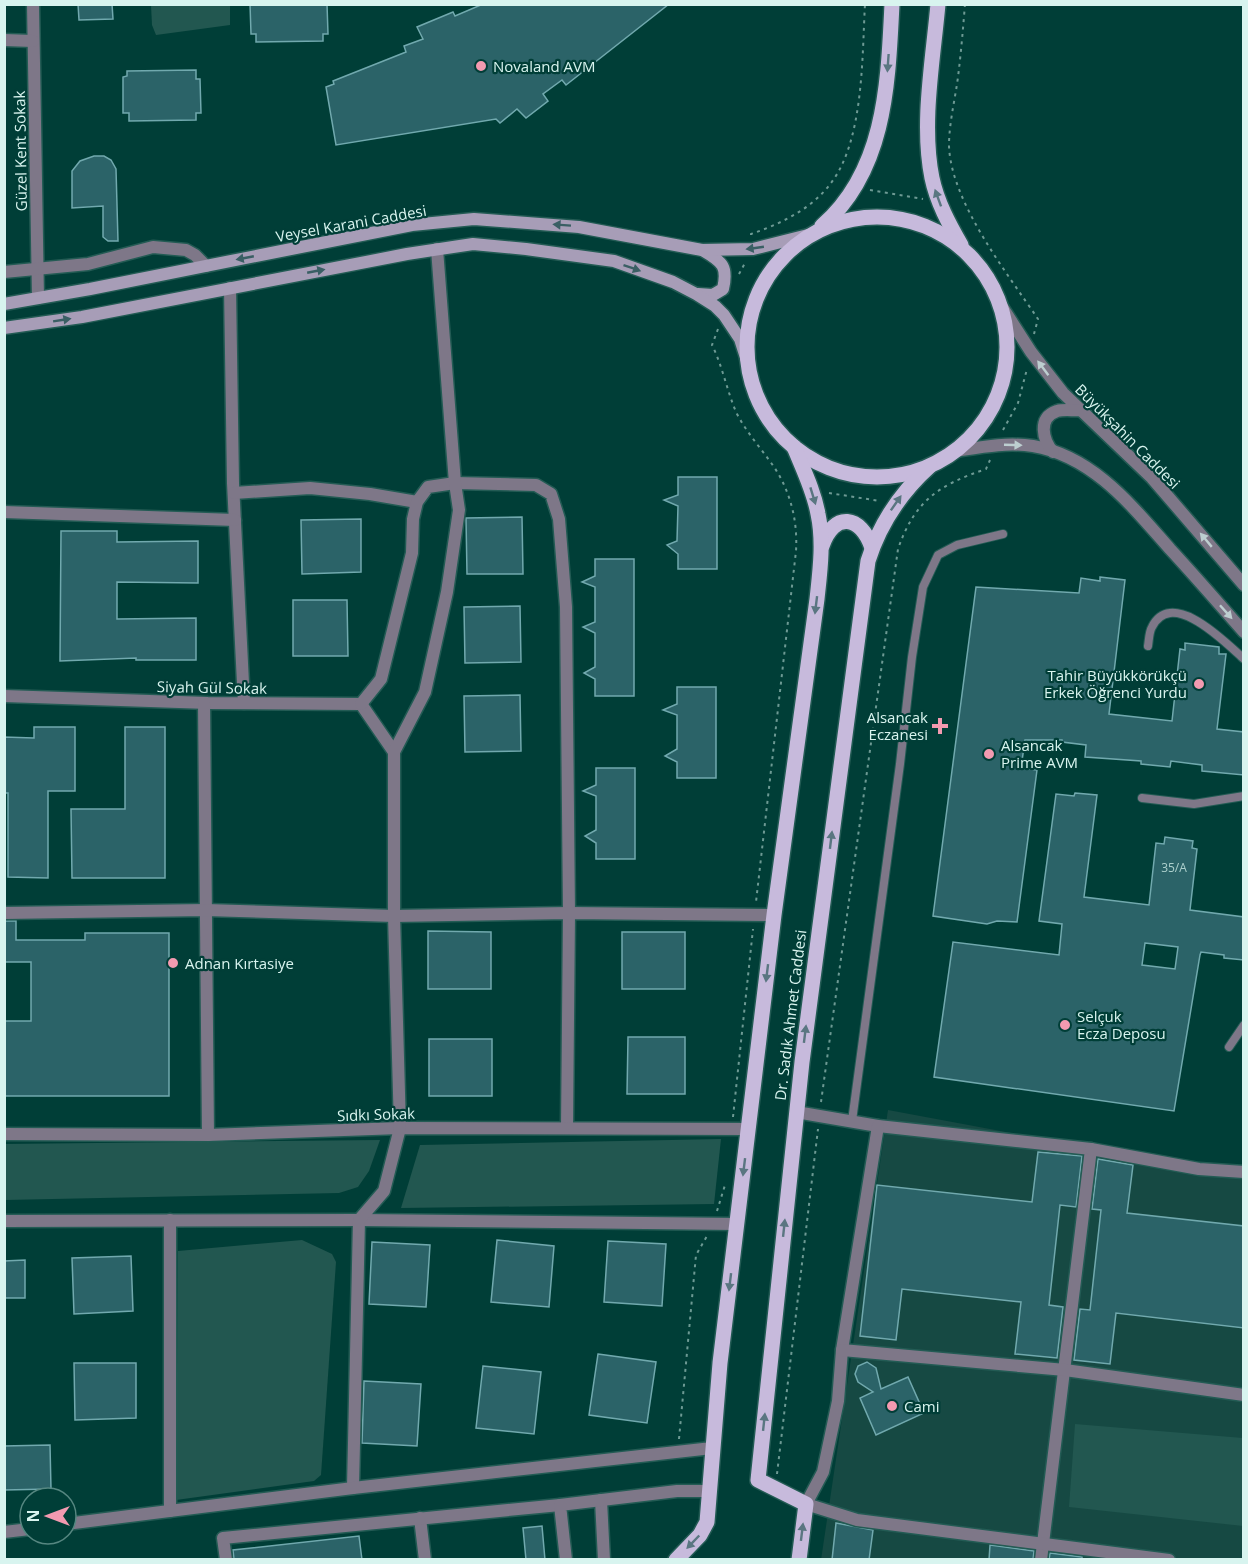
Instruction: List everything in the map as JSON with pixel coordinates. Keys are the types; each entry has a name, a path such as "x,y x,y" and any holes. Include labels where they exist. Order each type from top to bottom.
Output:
{"main road":[{"path":"748,364 749,326 760,290 782,258 839,209 856,185 871,152 884,106 892,4"},
{"path":"4,328 82,316 473,244 614,261 673,282 715,306 724,315 740,339 760,404 775,427 794,447 827,468 864,477 903,475 930,466 955,451 984,421 1001,384 1006,342 999,302 984,274 964,250 938,198 932,180 928,143 938,4"},
{"path":"812,234 835,224 859,218 897,218 932,229 964,250"},
{"name":"Veysel Karani Caddesi","path":"4,304 412,225 474,219 579,226 702,250 753,249 812,234"},
{"path":"696,294 713,295 723,289 726,275 720,261 702,250"},
{"name":"Dr. Sadık Ahmet Caddesi","path":"676,1560 700,1535 707,1522 712,1448 748,1129 774,915 817,599 821,547 819,515 812,490 794,447"},
{"name":"Dr. Sadık Ahmet Caddesi","path":"806,1504 758,1480 796,1112 864,580 872,548 882,525 910,484 930,466"},
{"path":"821,547 831,527 838,522 849,521 858,524 864,530 872,548"},
{"path":"799,1560 806,1504"}],"street":[{"name":"Güzel Kent Sokak","path":"33,4 38,298"},
{"path":"4,40 33,41"},
{"path":"4,272 88,264 153,247 186,250 206,266"},
{"path":"353,1488 359,1221 384,1191 400,1128 394,916 394,752 424,692 447,592 459,510 437,249"},
{"path":"230,288 234,493 244,703"},
{"name":"Büyükşahin Caddesi","path":"999,302 1031,352 1063,393 1152,478 1244,585"},
{"path":"1053,452 1044,436 1043,427 1047,418 1054,412 1082,410"},
{"path":"955,451 996,445 1033,446 1074,460 1110,485 1127,501 1244,632"},
{"path":"394,752 361,704 381,679 405,588 412,553 412,519 417,502 428,487 455,483 536,485 551,494 559,519 566,607 569,913 567,1128"},
{"path":"234,493 310,488 370,494 417,502"},
{"path":"4,512 235,520"},
{"name":"Siyah Gül Sokak","path":"4,696 204,703 361,704"},
{"path":"204,703 208,1135"},
{"path":"4,913 206,910 394,916 569,913 774,915"},
{"path":"796,1112 878,1126 1091,1149 1199,1169 1244,1172"},
{"path":"878,1126 842,1350 838,1401 823,1472 806,1504 856,1520 1169,1560"},
{"name":"Sıdkı Sokak","path":"4,1134 208,1135 400,1128 748,1129"},
{"path":"1041,1560 1091,1149"},
{"path":"4,1221 737,1224"},
{"path":"170,1221 171,1511"},
{"path":"842,1350 1065,1370 1244,1395"},
{"path":"78,1523 353,1488 712,1448"},
{"path":"226,1560 223,1538 560,1505 677,1491 709,1491"},
{"path":"601,1500 604,1560"},
{"path":"560,1505 566,1560"},
{"path":"420,1518 425,1560"}],"lane":[{"path":"852,1121 923,587 938,555 957,545 1003,534"},
{"path":"1148,646 1152,627 1162,616 1178,613 1202,623 1244,659"},
{"path":"1142,798 1194,804 1244,796"},
{"path":"1229,1047 1244,1025"}],"path":[{"path":"751,234 781,222 807,206 830,185 841,166 851,135 858,100 865,4"},
{"path":"775,1489 820,1116 898,549 911,520 929,497 946,484 986,469 1018,403 1038,319 986,240 962,196 951,163 949,141 965,4"},
{"path":"856,185 866,189 926,199 962,196"},
{"path":"712,345 738,415 775,467 784,484 795,520 797,536 732,1128"},
{"path":"784,484 895,504"},
{"path":"678,1445 696,1255 713,1224 725,1187 726,1176"}],"shaded area":[{"path":"151,5 230,5 230,25 156,35 152,25"},
{"path":"888,1110 1243,1176 1243,1559 821,1560"},
{"path":"721,1139 714,1204 401,1208 420,1145"},
{"path":"380,1140 369,1171 358,1187 339,1193 5,1200 5,1144"},
{"path":"302,1240 332,1254 336,1262 321,1475 314,1481 176,1500 178,1251"},
{"path":"1075,1424 1243,1438 1243,1526 1069,1507"}],"building":[{"path":"78,4 112,4 113,19 79,20"},
{"path":"250,4 327,4 328,34 323,34 323,41 256,42 256,34 251,34"},
{"name":"Novaland AVM","path":"483,4 669,4 566,85 562,80 543,94 548,101 526,118 517,109 500,123 496,119 336,145 326,87 334,84 333,81 406,52 404,46 423,39 417,27 453,12 455,16"},
{"path":"196,70 196,79 200,79 201,113 196,113 196,120 129,121 129,113 123,113 123,77 127,76 127,71"},
{"path":"94,156 104,156 111,160 116,169 118,241 108,241 103,237 103,206 72,208 72,171 80,161"},
{"path":"678,477 717,477 717,569 678,569 678,554 667,545 677,541 678,506 664,500 678,495"},
{"path":"522,517 523,574 467,574 466,518"},
{"path":"361,519 361,572 302,574 301,520"},
{"path":"61,531 117,531 117,542 198,541 198,583 117,582 117,619 196,618 196,660 136,660 136,658 60,661"},
{"path":"595,559 634,559 634,696 595,696 595,679 584,673 595,667 595,633 583,627 595,622 595,587 582,582 595,576"},
{"path":"1100,577 1125,580 1109,714 1172,721 1180,649 1185,650 1185,643 1219,647 1219,654 1226,654 1217,729 1244,732 1244,775 1202,771 1202,765 1171,761 1170,767 1141,764 1141,761 1085,757 1086,745 1062,742 1062,740 1025,740 1021,768 1037,770 1017,922 997,921 987,924 933,916 976,587 1079,593 1081,578 1100,581"},
{"path":"293,600 347,600 348,656 293,656"},
{"path":"520,606 521,662 465,663 464,607"},
{"path":"677,687 716,687 716,778 677,778 677,762 665,756 677,749 677,715 663,710 677,704"},
{"path":"520,695 521,751 465,752 464,696"},
{"path":"34,727 75,727 75,791 48,791 48,878 8,877 8,793 4,793 4,737 34,738"},
{"path":"125,727 165,727 165,878 72,878 71,809 125,809"},
{"path":"596,768 635,768 635,859 596,859 596,843 585,836 596,830 596,796 583,791 596,785"},
{"name":"Selçuk Ecza Deposu","path":"1075,793 1097,795 1084,897 1149,905 1156,843 1164,844 1165,837 1193,841 1192,848 1197,849 1190,910 1244,917 1244,960 1201,952 1174,1111 934,1077 953,942 1059,955 1062,924 1039,921 1056,794 1074,796","holes":["1145,943 1178,947 1175,969 1142,965"]},
{"path":"4,921 16,921 16,940 85,940 85,933 169,933 169,1096 4,1096 4,1021 31,1021 31,962 4,962"},
{"path":"428,931 491,932 491,989 428,989"},
{"path":"622,932 685,932 685,989 622,989"},
{"path":"628,1037 685,1037 685,1094 627,1094"},
{"path":"429,1039 492,1039 492,1096 429,1096"},
{"path":"1038,1152 1082,1156 1076,1207 1060,1205 1049,1305 1063,1307 1057,1358 1015,1354 1021,1302 902,1289 896,1340 860,1336 877,1185 1032,1202"},
{"path":"1098,1159 1133,1165 1127,1213 1244,1226 1244,1328 1116,1313 1110,1364 1074,1360 1080,1309 1090,1310 1101,1210 1092,1209"},
{"path":"497,1240 554,1246 549,1307 491,1302"},
{"path":"608,1241 666,1244 662,1306 604,1302"},
{"path":"372,1242 430,1245 426,1307 369,1304"},
{"path":"131,1256 133,1311 74,1314 72,1258"},
{"path":"25,1260 25,1298 4,1298 4,1261"},
{"path":"598,1354 656,1362 647,1423 589,1415"},
{"name":"Cami","path":"867,1362 876,1368 881,1389 908,1377 924,1413 876,1435 860,1398 873,1392 858,1382 855,1374 858,1366"},
{"path":"74,1363 136,1363 136,1418 75,1420"},
{"path":"483,1366 541,1372 534,1434 476,1428"},
{"path":"364,1381 421,1384 417,1446 362,1443"},
{"path":"50,1445 51,1486 18,1486 18,1490 4,1490 4,1446"},
{"path":"836,1523 873,1530 869,1560 832,1560"},
{"path":"542,1526 545,1560 526,1560 523,1528"},
{"path":"359,1536 362,1560 234,1560 233,1550"},
{"path":"990,1545 1034,1551 1033,1560 989,1560"},
{"path":"1050,1553 1082,1557 1082,1560 1049,1560"}],"place":[{"name":"Novaland AVM","path":"481,66"},
{"name":"Tahir Büyükkörükçü Erkek Öğrenci Yurdu","path":"1199,684"},
{"name":"Alsancak Eczanesi","path":"940,726"},
{"name":"Alsancak Prime AVM","path":"989,754"},
{"name":"Adnan Kırtasiye","path":"173,963"},
{"name":"Selçuk Ecza Deposu","path":"1065,1025"},
{"name":"Cami","path":"892,1406"}]}
